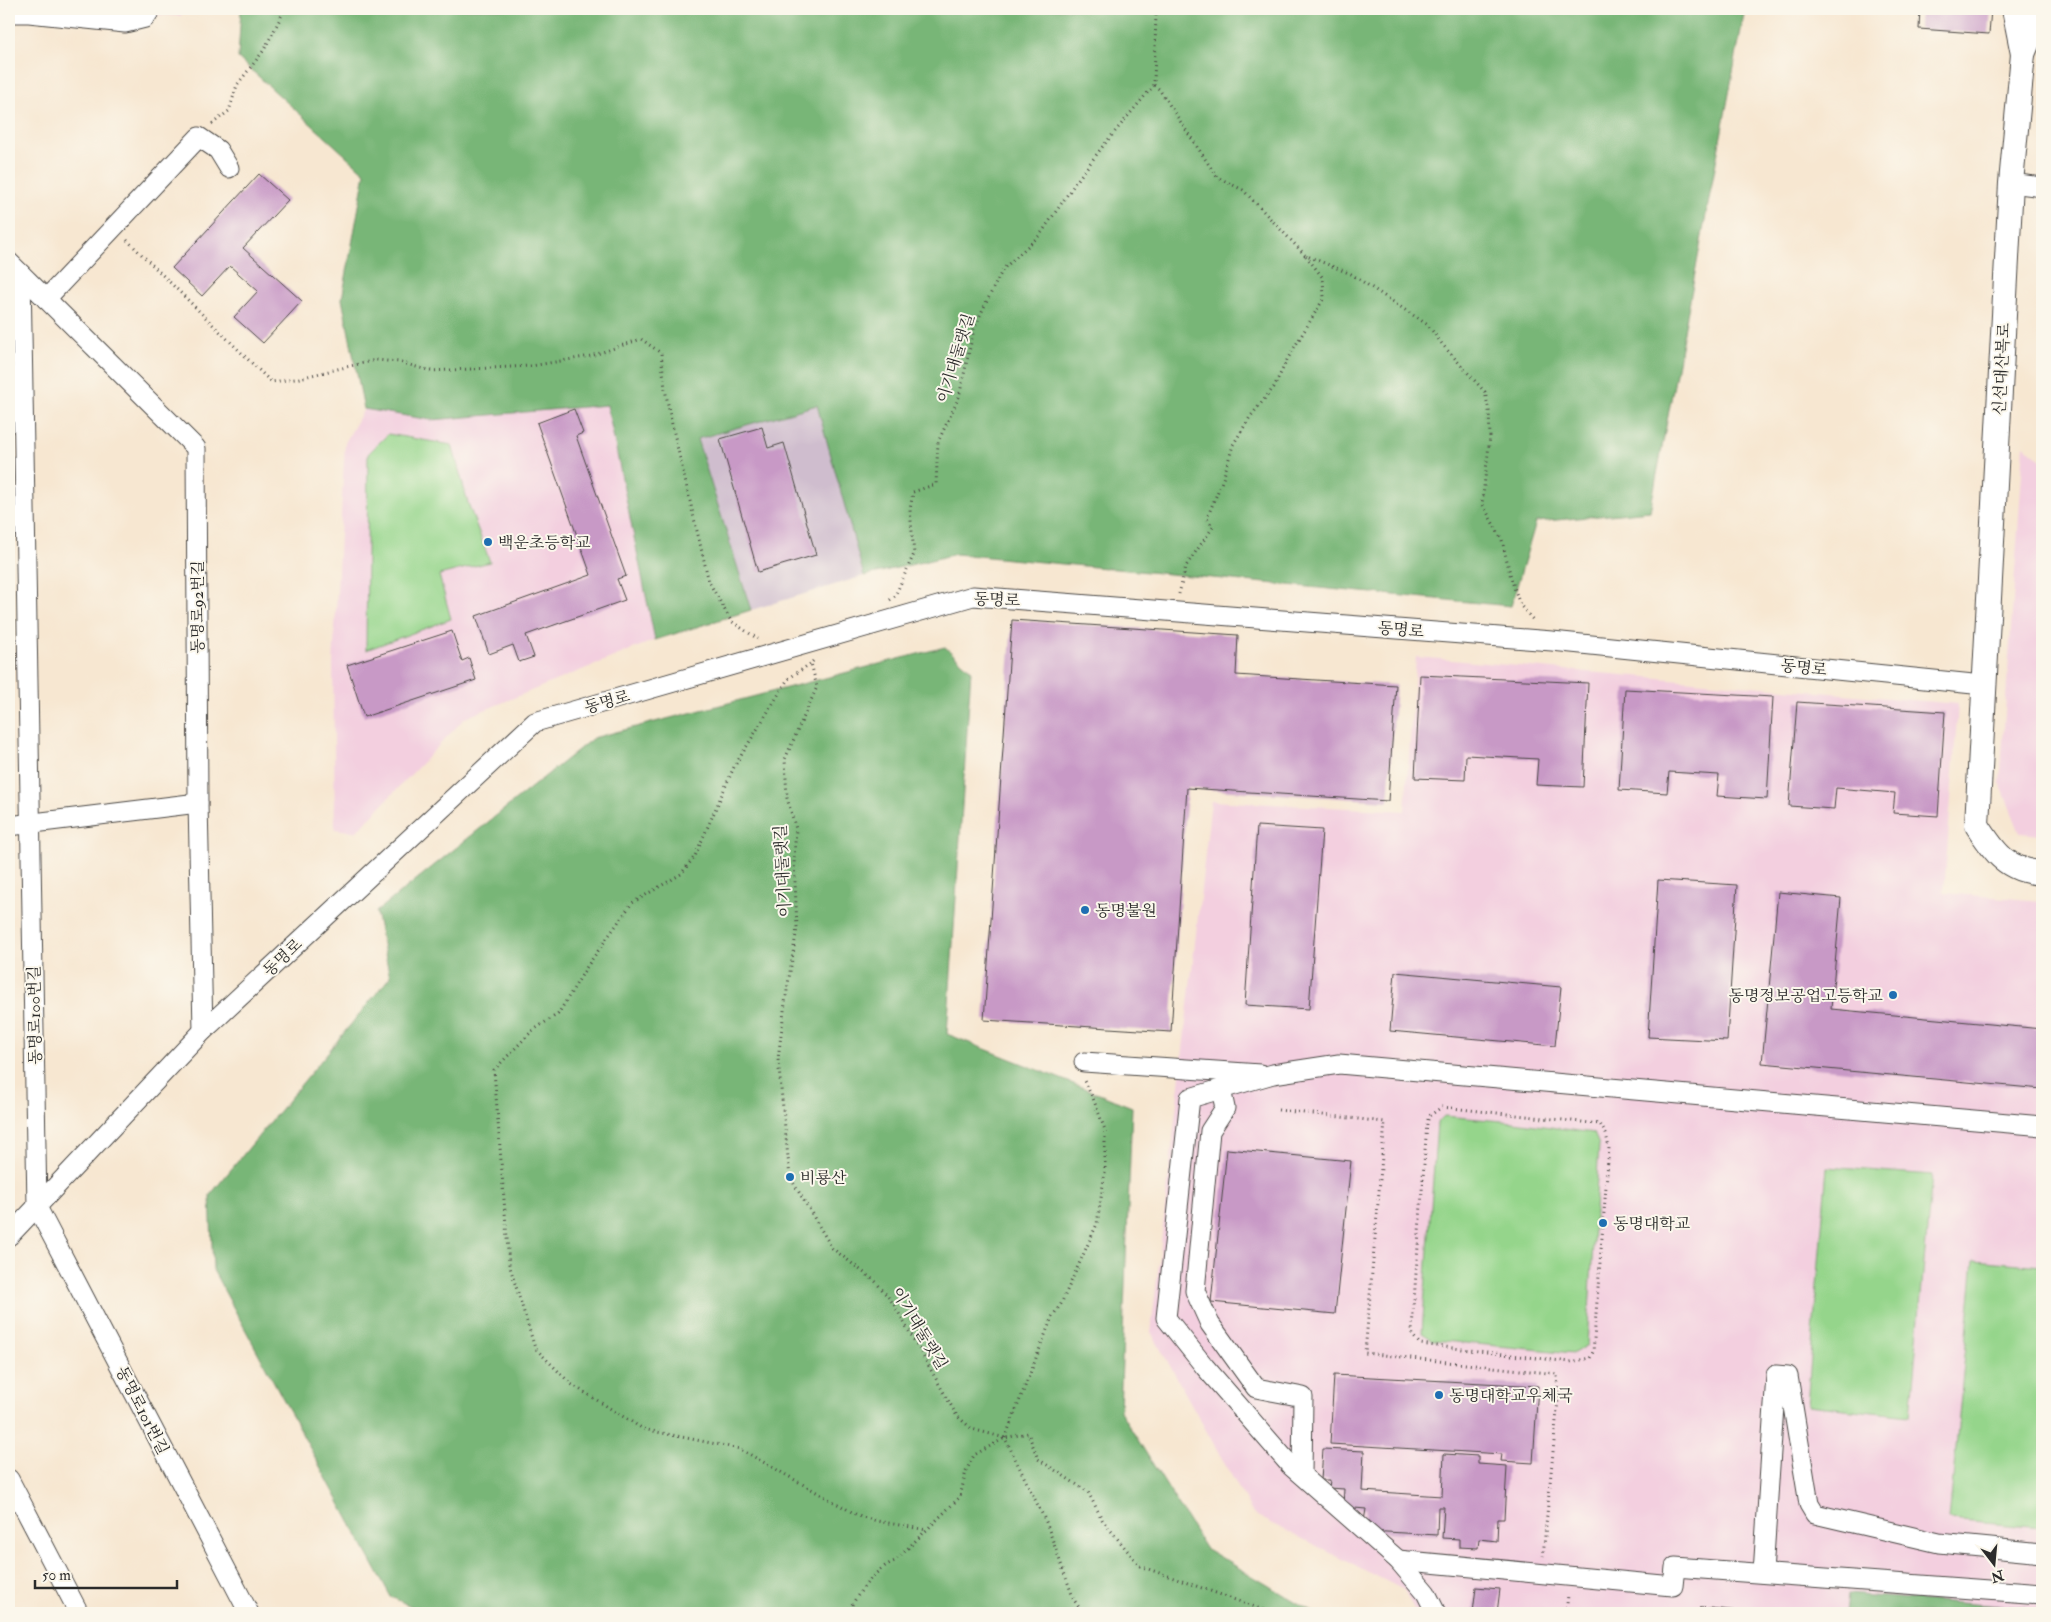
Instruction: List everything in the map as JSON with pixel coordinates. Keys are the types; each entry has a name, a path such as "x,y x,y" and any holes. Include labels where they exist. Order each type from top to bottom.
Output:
{"main road":[{"name":"신선대산복로","path":"1983,685 2012,183 2023,54 2014,9"},
{"name":"신선대산복로","path":"2023,54 2033,30 2036,9"},
{"path":"1983,685 1977,824 1995,853 2025,872 2042,873"}],"street":[{"path":"9,12 29,12 125,23 145,18 151,9"},
{"path":"46,299 199,137 218,150 229,168"},
{"path":"2012,183 2042,187"},
{"name":"동명로92번길","path":"13,270 46,299 196,448 198,803 203,1030"},
{"name":"동명로100번길","path":"13,270 31,823 37,1207"},
{"name":"동명로","path":"9,1236 203,1030 535,722 973,596 1552,641 1983,685"},
{"path":"9,826 198,803"},
{"path":"1084,1062 1273,1074"},
{"path":"1436,1613 1426,1593 1398,1560 1291,1466 1205,1367 1166,1318 1190,1098 1273,1074 1339,1064 2042,1126"},
{"path":"1221,1089 1225,1108 1210,1131 1195,1291 1210,1324 1256,1388 1303,1397 1302,1475"},
{"name":"동명로101번길","path":"37,1207 249,1613"},
{"path":"1763,1573 1776,1376 1788,1376 1809,1504 1815,1514 1939,1542 2042,1553"},
{"path":"9,1480 79,1613"},
{"path":"1398,1560 1673,1586 1675,1567 2042,1594"}],"path":[{"path":"199,137 214,122 229,111 237,86 264,50 285,9"},
{"path":"1154,9 1156,13 1154,84 1217,176 1243,190 1305,255 1324,278 1324,298 1288,358 1274,387 1250,417 1233,445 1223,478 1207,518 1213,527 1186,566 1175,611"},
{"name":"이기대둘랫길","path":"888,601 894,596 914,554 910,510 913,492 936,484 938,442 960,397 974,329 1003,269 1040,235 1102,146 1154,84"},
{"path":"113,227 271,382 295,379 376,360 399,362 431,371 531,366 591,356 641,338 661,353 671,420 709,582 731,621 777,652"},
{"path":"1305,255 1351,274 1428,325 1442,344 1485,392 1489,411 1490,437 1482,502 1502,540 1510,578 1520,605 1552,641"},
{"path":"836,635 811,663 788,679 734,766 695,856 682,874 632,902 588,965 558,1014 532,1031 494,1070 509,1264 535,1348 571,1384 643,1429 740,1449 859,1516 927,1530"},
{"name":"이기대둘랫길","path":"811,663 817,687 785,759 787,798 796,829 794,858 797,928 784,1003 778,1060 790,1177 832,1248 876,1282 893,1302 957,1416 972,1429 1005,1438"},
{"path":"1083,1613 1074,1600 1046,1522 1005,1438 1052,1316 1061,1304 1097,1224 1105,1172 1105,1130 1093,1098 1078,1070 1084,1062"},
{"path":"1442,1107 1600,1124 1606,1134 1609,1148 1593,1352 1590,1358 1570,1362 1420,1344 1413,1336 1412,1328 1429,1116 1442,1107"},
{"path":"1278,1110 1385,1122 1365,1353 1557,1374 1558,1400 1541,1574"},
{"path":"847,1613 854,1600 882,1567 895,1560 960,1497 966,1471 974,1455 1005,1438 1028,1433 1038,1459 1088,1492 1102,1521 1140,1566 1272,1613"}],"shaded area":[{"path":"66,9 187,9 180,16"},
{"name":"백운초등학교","path":"607,405 655,640 465,718 356,832 335,829 333,664 345,443 364,409 431,420"},
{"path":"818,405 864,576 751,610 696,439"},
{"path":"2024,445 2042,461 2042,835 2020,833 2000,783"},
{"name":"동명대학교","path":"1416,657 1958,704 1944,893 2042,901 2042,1613 1416,1613 1404,1590 1253,1514 1151,1332 1211,801 1405,811"}],"green space":[{"path":"241,9 1745,9 1650,511 1536,522 1511,606 956,554 864,576 817,405 697,439 751,610 655,640 607,405 431,420 364,409 342,299 365,173 238,58"},
{"path":"388,434 452,445 468,503 490,562 439,575 451,619 366,650 368,454"},
{"path":"945,647 971,670 947,1034 1132,1107 1120,1411 1205,1548 1315,1613 426,1613 391,1597 213,1270 210,1195 390,977 376,912 593,738"},
{"path":"1444,1116 1514,1122 1594,1133 1599,1145 1587,1345 1574,1353 1433,1340 1422,1333 1437,1123"},
{"path":"1827,1167 1932,1175 1910,1416 1807,1405"},
{"path":"1974,1260 2042,1266 2042,1528 1949,1520"},
{"path":"1847,1594 2024,1608 2024,1613 1845,1613"}],"building":[{"path":"1920,9 1991,9 1989,34 1919,29"},
{"path":"259,174 288,200 243,248 302,301 263,343 234,317 258,291 230,266 202,296 172,268"},
{"path":"574,409 583,433 576,436 626,576 617,579 625,600 526,635 534,657 519,662 513,645 489,654 476,616 591,575 537,423"},
{"path":"762,427 768,448 784,443 816,555 758,572 720,439"},
{"name":"동명불원","path":"1012,620 1238,635 1236,675 1396,685 1388,801 1187,788 1171,1032 984,1020"},
{"path":"452,631 462,661 469,658 476,680 364,717 347,665"},
{"path":"1420,675 1588,683 1583,787 1536,785 1538,759 1466,755 1465,780 1415,778"},
{"path":"1625,689 1773,697 1767,799 1717,796 1719,775 1669,772 1667,793 1619,790"},
{"path":"1797,702 1945,712 1938,816 1893,813 1895,793 1836,788 1834,809 1789,806"},
{"path":"1257,826 1322,830 1309,1009 1245,1005"},
{"path":"1658,880 1737,885 1727,1041 1648,1037"},
{"path":"1778,892 1841,898 1831,1009 2042,1029 2042,1089 1762,1063"},
{"path":"1395,972 1561,987 1555,1046 1390,1031"},
{"path":"1227,1149 1351,1161 1335,1314 1211,1302"},
{"path":"1334,1375 1538,1386 1533,1463 1501,1461 1502,1454 1330,1444"},
{"path":"1323,1449 1364,1451 1362,1491 1442,1496 1444,1454 1478,1456 1478,1464 1507,1466 1504,1519 1498,1519 1497,1541 1479,1539 1478,1548 1459,1547 1459,1539 1442,1538 1444,1507 1438,1507 1437,1535 1370,1531 1370,1521 1364,1521 1366,1509 1343,1507 1344,1489 1329,1488 1330,1480 1321,1480"},
{"path":"1476,1587 1500,1589 1497,1613 1473,1613"},
{"path":"1700,1607 1749,1612 1749,1613 1699,1613"}],"place":[{"name":"백운초등학교","path":"488,542"},
{"name":"동명불원","path":"1085,910"},
{"name":"동명정보공업고등학교","path":"1893,995"},
{"name":"비룡산","path":"790,1177"},
{"name":"동명대학교","path":"1603,1223"},
{"name":"동명대학교우체국","path":"1439,1395"}]}
